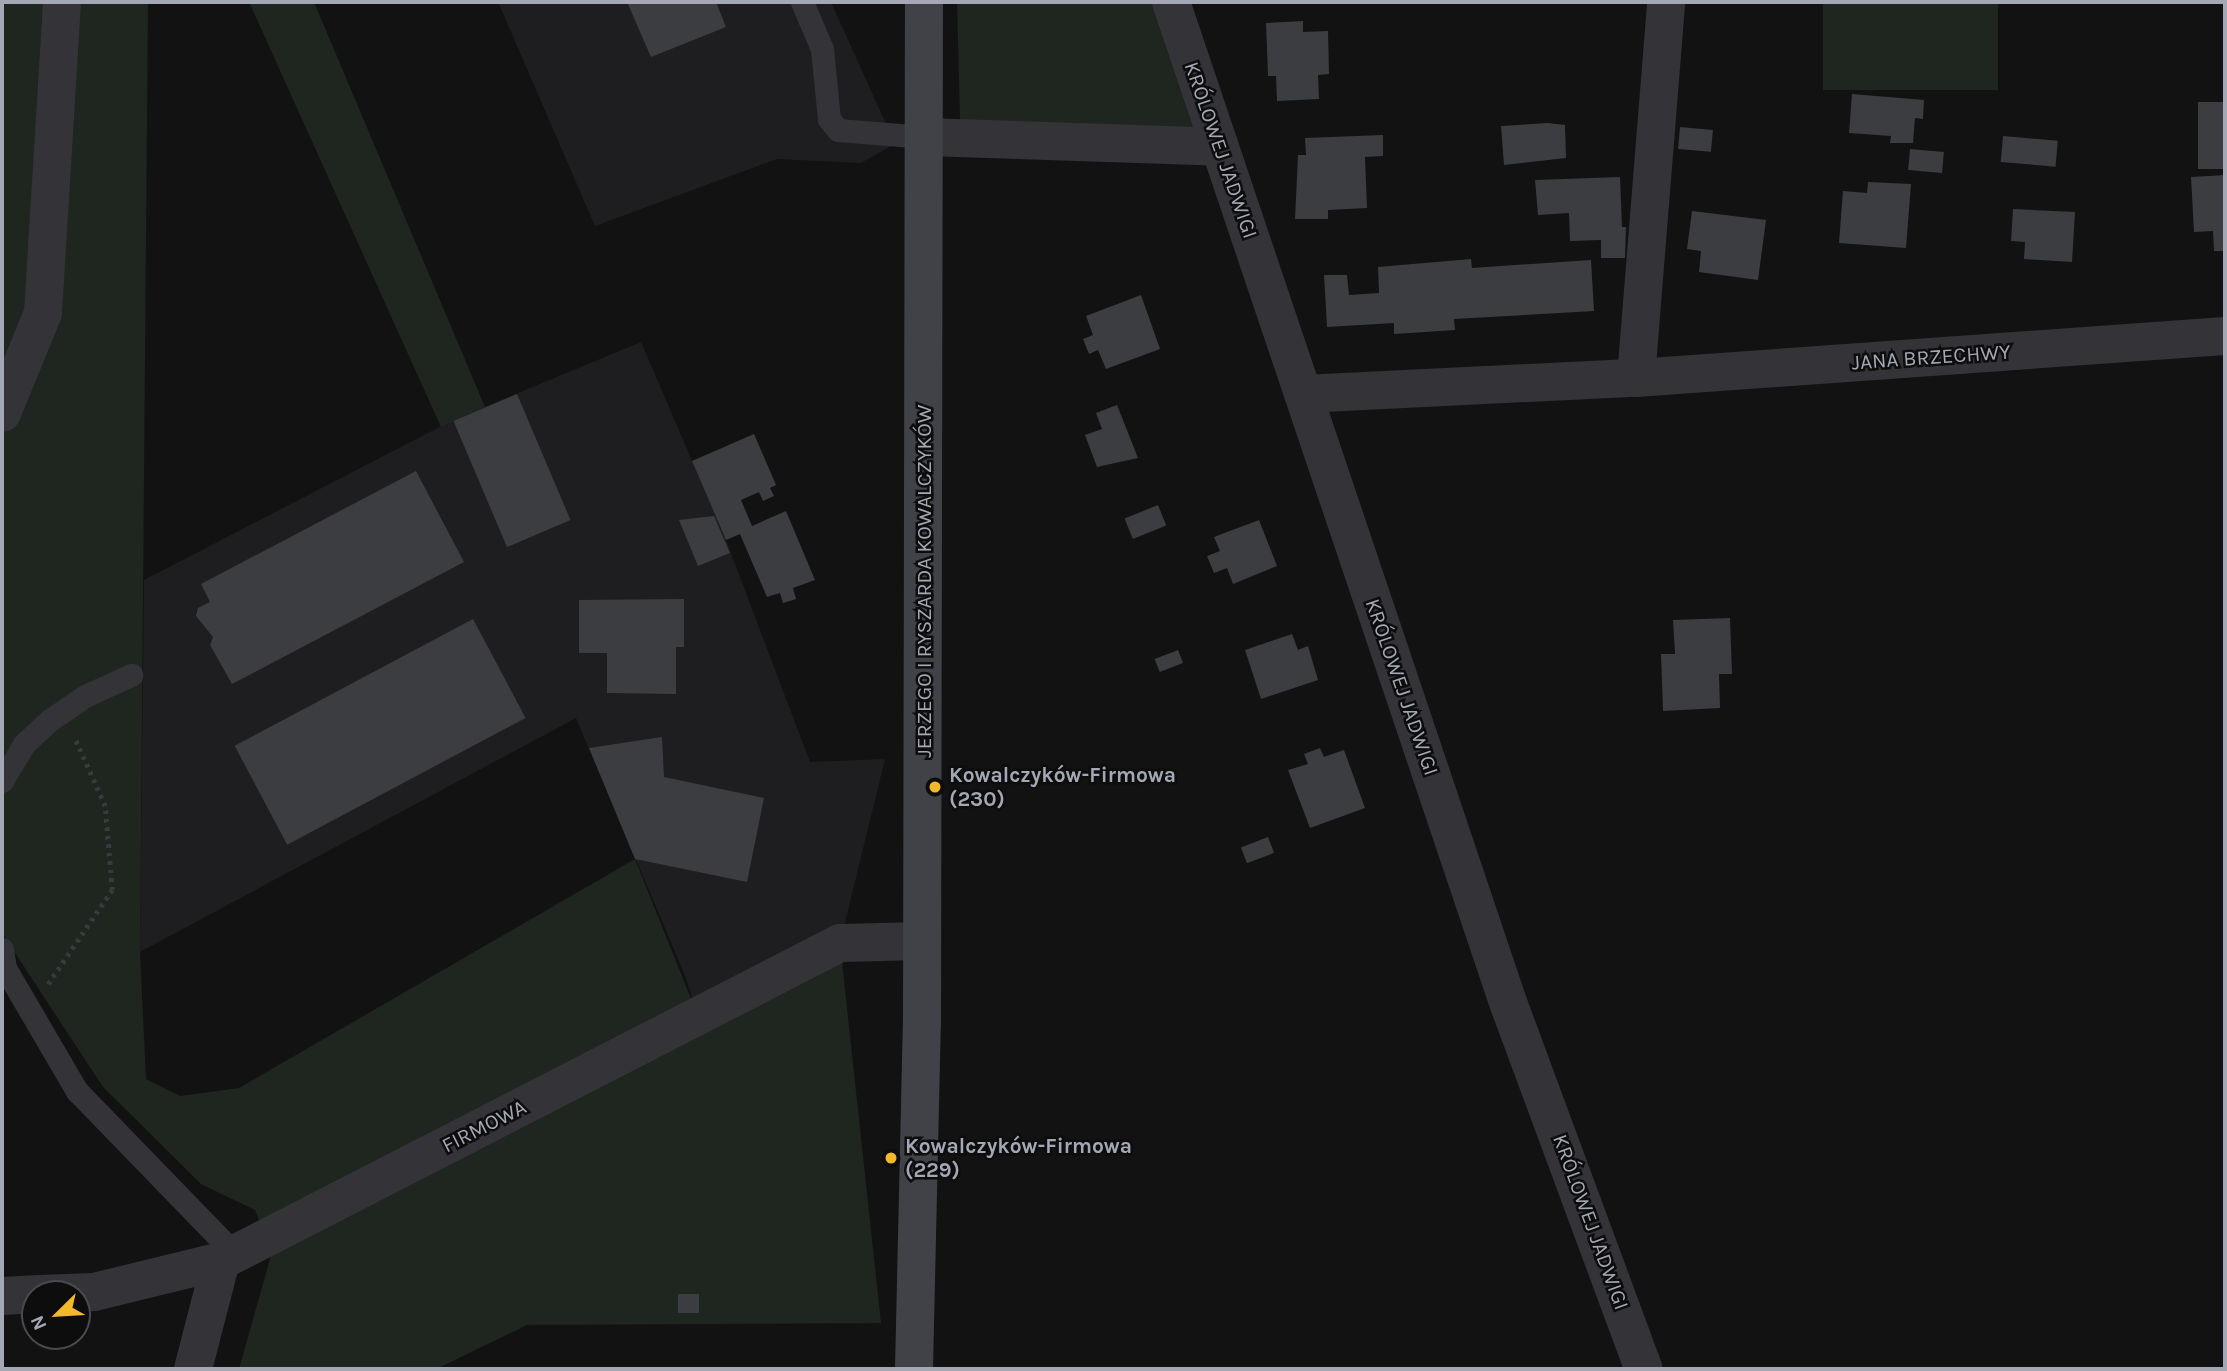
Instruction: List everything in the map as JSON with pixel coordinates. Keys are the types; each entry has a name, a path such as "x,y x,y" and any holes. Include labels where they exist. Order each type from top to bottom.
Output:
{"main road":[{"name":"JERZEGO I RYSZARDA KOWALCZYKÓW","path":"914,1369 922,941 924,2"}],"street":[{"path":"2,414 43,313 62,2"},
{"name":"KRÓLOWEJ JADWIGI","path":"1171,2 1509,1005 1644,1369"},
{"path":"1636,378 1666,2"},
{"path":"925,137 1220,147"},
{"name":"JANA BRZECHWY","path":"1303,394 1636,378 2225,336"},
{"name":"FIRMOWA","path":"91,1292 228,1258 840,943 922,941"},
{"path":"192,1369 228,1258"},
{"name":"FIRMOWA","path":"2,1296 21,1295"}],"lane":[{"path":"802,2 822,49 829,119 838,130 925,137"},
{"path":"2,781 24,744 62,712 85,696 131,675"},
{"path":"2,949 5,968 77,1091 228,1258"}],"path":[{"path":"30,1011 111,890 105,806 62,712"}],"shaded area":[{"path":"2,2 148,2 140,952 146,1079 180,1096 239,1088 635,859 698,1016 840,943 881,1323 527,1325 436,1369 239,1369 272,1252 255,1210 201,1184 103,1087 2,933"},
{"path":"249,2 314,2 485,407 441,427"},
{"path":"498,2 831,2 895,144 861,163 777,159 595,226"},
{"path":"957,2 1171,2 1220,147 960,120"},
{"path":"1823,2 1998,2 1998,90 1823,90"},
{"path":"641,342 726,540 810,762 885,759 840,943 698,1016 684,973 576,718 140,952 144,580 453,420"}],"building":[{"path":"627,2 716,2 726,27 651,57"},
{"path":"1303,21 1303,32 1328,31 1329,74 1318,75 1319,99 1277,101 1276,76 1268,76 1266,23"},
{"path":"1852,94 1924,100 1923,119 1915,118 1913,143 1890,143 1891,136 1849,133"},
{"path":"2198,102 2225,102 2225,169 2198,169"},
{"path":"1548,123 1565,125 1566,158 1504,165 1501,126"},
{"path":"1680,127 1713,130 1711,152 1678,149"},
{"path":"1383,135 1383,156 1365,157 1367,208 1328,210 1328,219 1295,219 1298,155 1306,155 1305,138"},
{"path":"2003,136 2058,141 2056,167 2001,162"},
{"path":"1910,149 1944,152 1942,173 1908,170"},
{"path":"2225,175 2223,260 2223,251 2214,251 2213,231 2194,232 2191,177"},
{"path":"1620,177 1622,227 1626,227 1625,258 1601,258 1601,240 1570,241 1569,213 1538,215 1535,180"},
{"path":"1868,182 1911,184 1906,248 1839,243 1843,191 1867,193"},
{"path":"2013,209 2075,212 2072,262 2024,259 2025,242 2011,241"},
{"path":"1692,211 1766,220 1758,280 1699,272 1701,251 1687,249"},
{"path":"1471,259 1472,268 1591,260 1594,311 1454,319 1455,330 1394,334 1394,323 1327,327 1324,275 1347,275 1349,295 1379,293 1378,267"},
{"path":"1141,295 1160,349 1106,369 1098,350 1089,354 1083,339 1093,335 1086,316"},
{"path":"517,394 571,520 507,547 453,421"},
{"path":"1117,405 1138,458 1097,467 1085,435 1102,429 1096,413"},
{"path":"754,434 776,485 770,488 774,496 763,501 759,492 741,500 752,526 786,511 815,580 793,588 796,599 783,603 780,593 767,597 740,534 726,540 692,461"},
{"path":"416,471 464,562 232,684 210,645 213,637 196,616 198,608 210,602 201,584"},
{"path":"1158,505 1166,525 1133,539 1125,518"},
{"path":"714,516 730,553 698,566 679,520"},
{"path":"1259,520 1277,566 1233,584 1227,568 1214,573 1207,556 1220,551 1214,537"},
{"path":"684,599 684,647 676,647 676,694 607,693 607,653 579,653 579,600"},
{"path":"1730,618 1732,674 1719,674 1720,708 1663,711 1661,654 1675,654 1673,620"},
{"path":"473,619 526,718 287,845 235,746"},
{"path":"1292,634 1298,650 1308,646 1318,680 1261,699 1245,650"},
{"path":"1178,650 1183,663 1160,672 1155,659"},
{"path":"662,737 664,777 764,798 747,882 635,859 589,748"},
{"path":"1320,748 1324,757 1344,750 1365,808 1310,828 1288,770 1308,764 1304,754"},
{"path":"1268,837 1274,853 1247,863 1241,847"},
{"path":"678,1294 699,1294 699,1313 678,1313"}],"place":[{"name":"Kowalczyków-Firmowa (230)","path":"935,787"},
{"name":"Kowalczyków-Firmowa (229)","path":"891,1158"}]}
